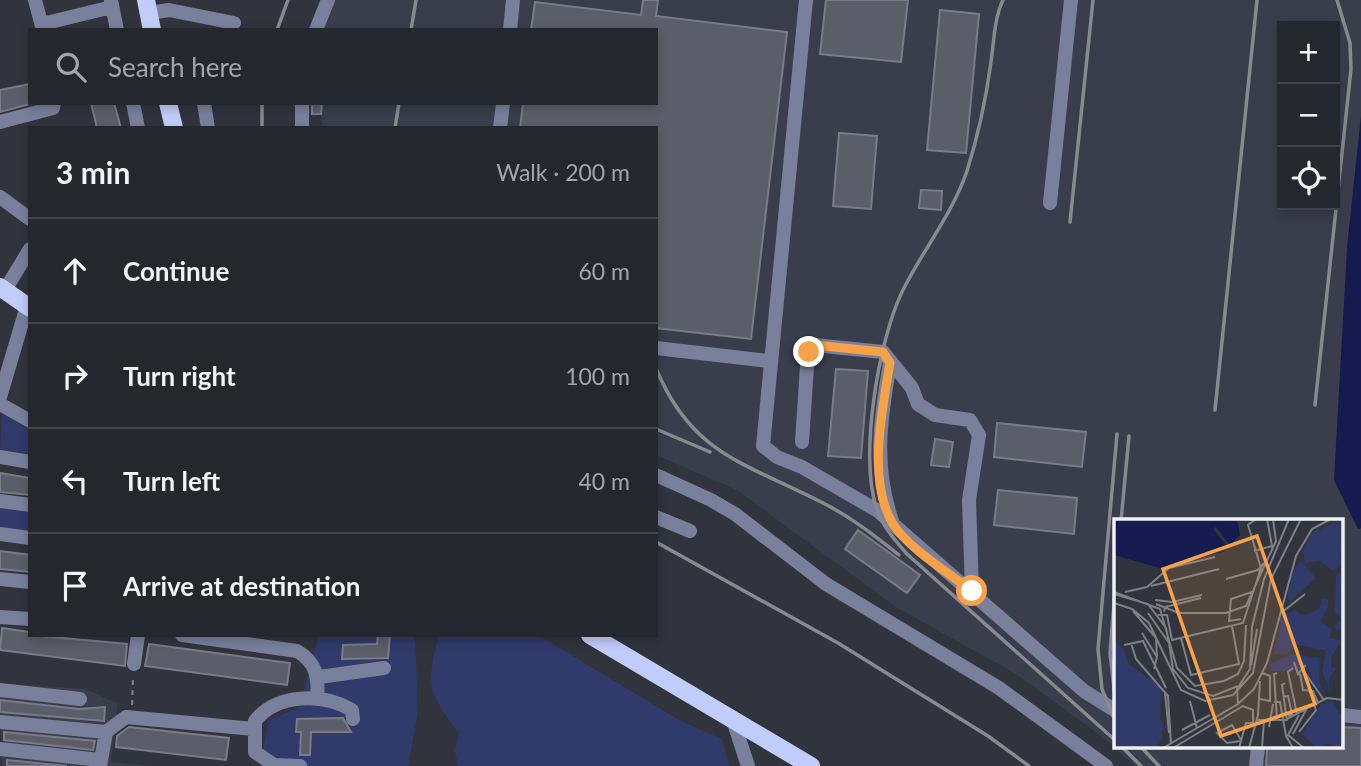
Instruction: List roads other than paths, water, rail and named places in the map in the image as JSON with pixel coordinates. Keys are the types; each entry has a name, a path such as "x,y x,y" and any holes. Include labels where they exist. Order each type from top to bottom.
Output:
{"main road":[{"path":"168,105 174,126"},
{"path":"2,289 28,307"},
{"path":"593,637 811,766"}],"street":[{"path":"36,0 43,27 111,4 117,28"},
{"path":"317,28 328,0"},
{"path":"510,28 513,0"},
{"path":"806,0 769,361 763,446 778,457 802,467 878,511 1084,691 1114,710"},
{"path":"1050,203 1071,0"},
{"path":"149,14 176,10 197,18 233,23"},
{"path":"0,122 42,113 53,108 54,105"},
{"path":"133,105 138,126"},
{"path":"204,105 208,126"},
{"path":"302,105 302,126"},
{"path":"500,126 503,105"},
{"path":"0,197 28,218"},
{"path":"2,289 28,252"},
{"path":"16,272 28,278"},
{"path":"0,397 5,357 28,307"},
{"path":"802,442 807,366 809,352 814,345 883,352 912,388 918,404 935,415 970,420 979,435 969,500 972,591"},
{"path":"658,348 769,361"},
{"path":"890,363 880,414 879,455 881,491 893,524"},
{"path":"0,404 28,420"},
{"path":"0,457 28,462"},
{"path":"658,476 735,514 826,584 999,688 1106,766"},
{"path":"0,501 28,505"},
{"path":"658,518 691,531"},
{"path":"0,534 28,538"},
{"path":"0,579 28,582"},
{"path":"0,617 28,619"},
{"path":"134,664 138,637"},
{"path":"196,637 297,651 306,656 319,677 317,698"},
{"path":"319,677 384,668"},
{"path":"0,690 80,699"},
{"path":"300,766 273,765 255,751 254,729 260,716 278,702 317,698 344,705 352,710 353,719"},
{"path":"0,749 100,763 106,732 119,720 131,716 254,729"},
{"path":"732,717 748,766"},
{"path":"0,722 106,732"},
{"path":"1256,766 1258,748"}],"railway":[{"path":"278,28 288,0"},
{"path":"411,28 416,0"},
{"path":"1003,0 996,23 981,117 967,171 945,218 902,292 885,340 871,431 872,487 877,510 883,522 907,554 1114,739"},
{"path":"1070,222 1093,0"},
{"path":"1215,410 1257,0"},
{"path":"1315,405 1351,69 1350,43 1337,0"},
{"path":"262,105 262,126"},
{"path":"395,126 399,105"},
{"path":"658,372 670,397 704,439 746,466 843,514 899,555"},
{"path":"658,430 710,452"},
{"path":"1114,718 1102,689 1098,649 1117,434"},
{"path":"1121,519 1129,436"},
{"path":"658,543 838,643 988,736 1029,766"},
{"path":"1114,603 1110,653 1114,688"},
{"path":"1123,748 1141,766"},
{"path":"1142,748 1159,766"}]}
